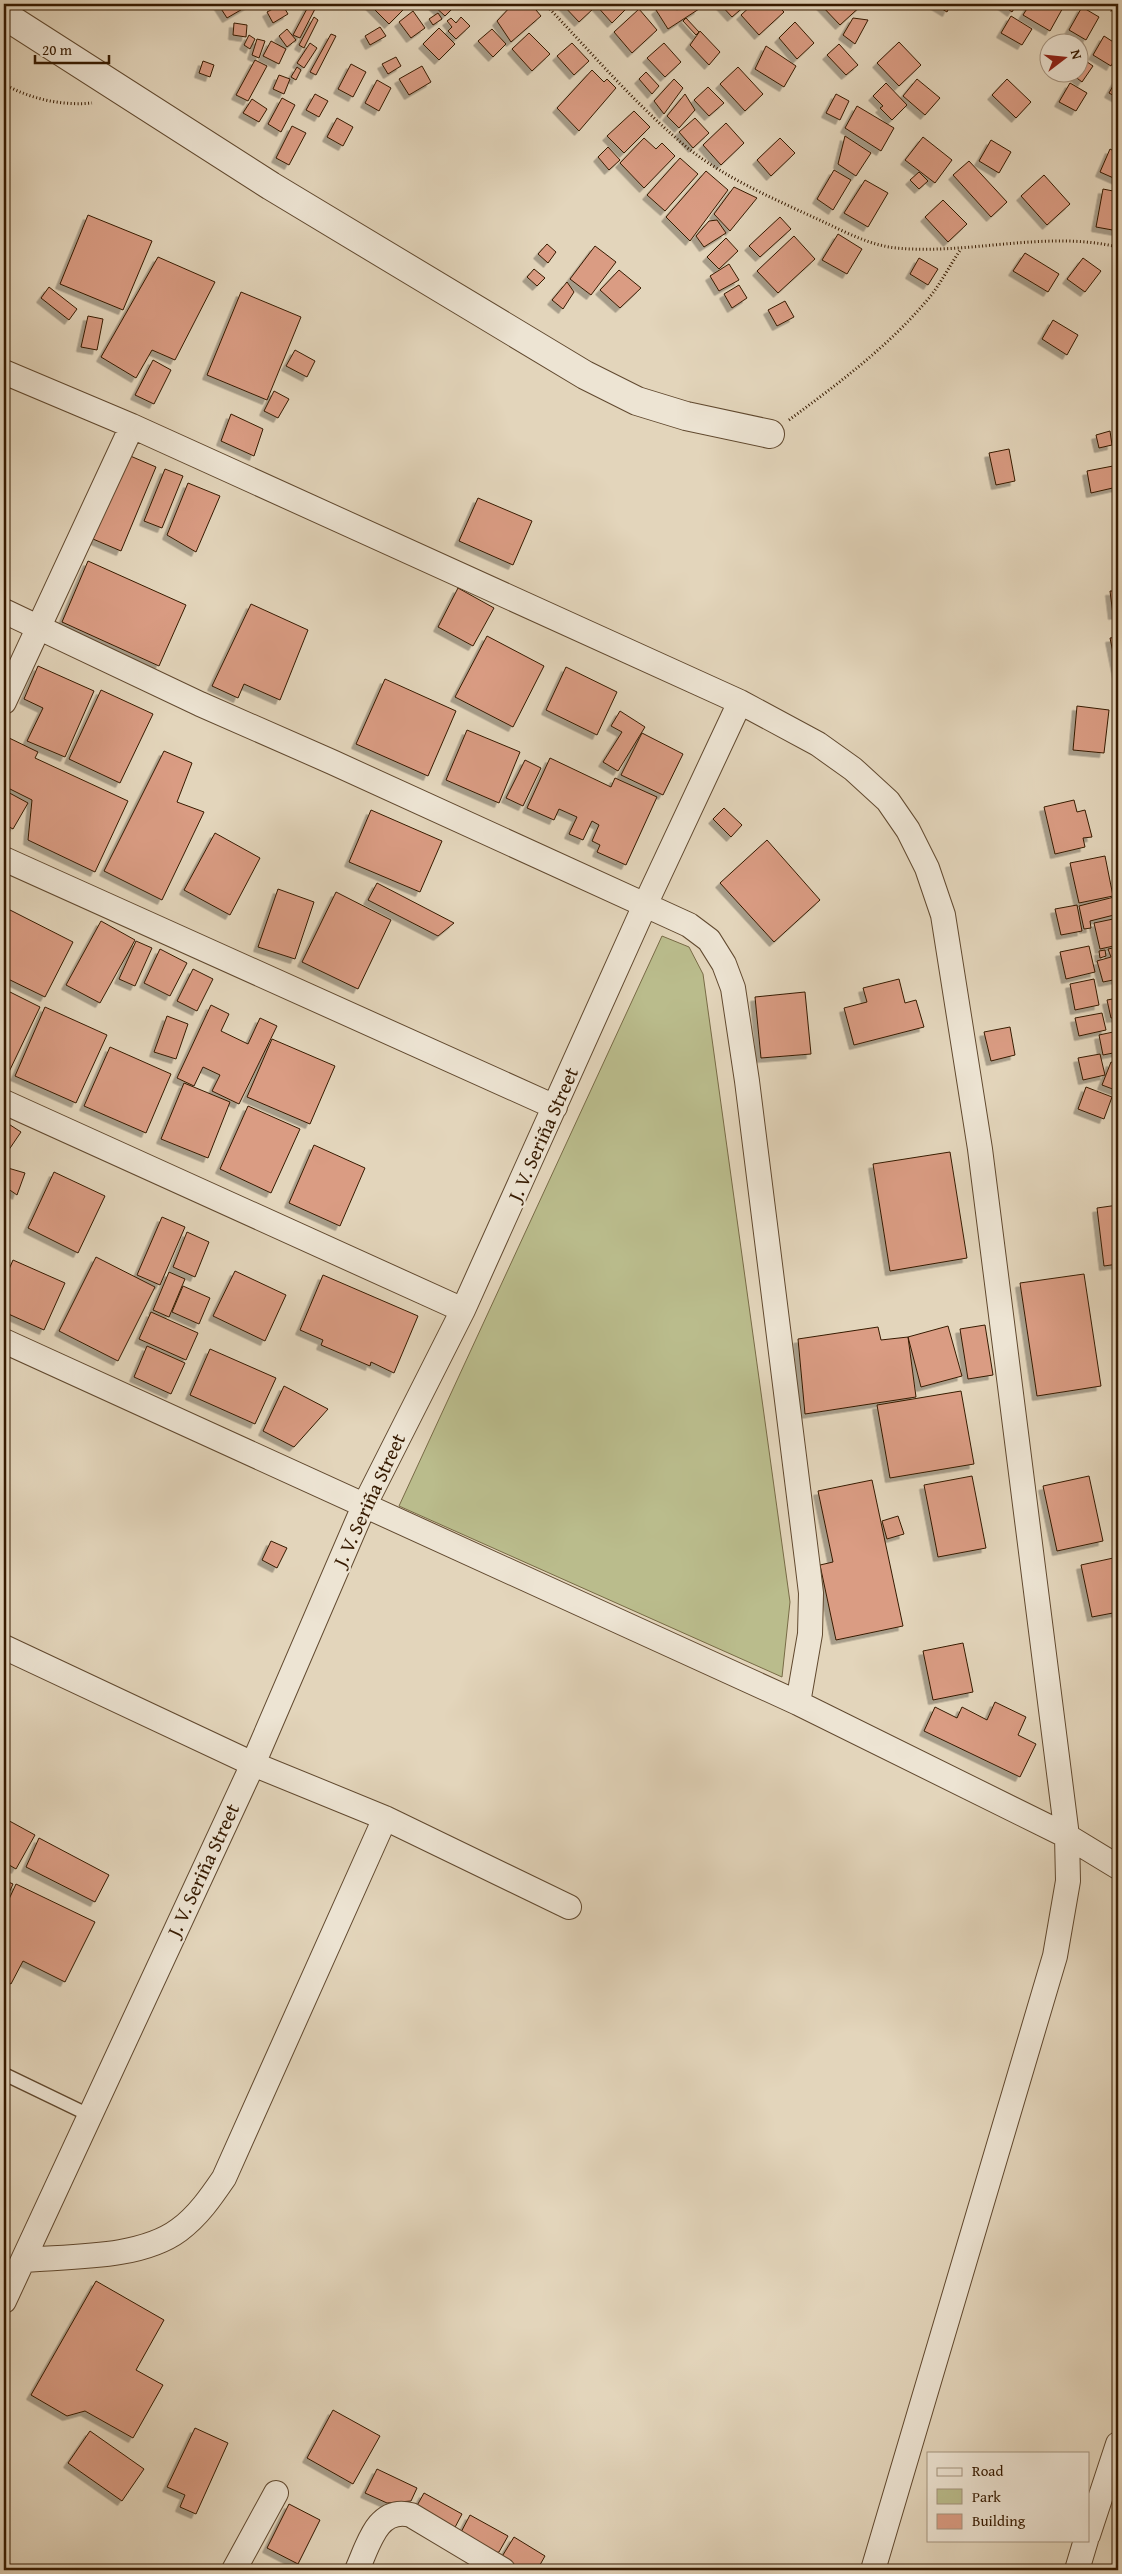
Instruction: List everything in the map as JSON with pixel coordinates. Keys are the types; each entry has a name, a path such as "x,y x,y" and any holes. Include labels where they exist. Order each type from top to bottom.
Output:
{"street":[{"path":"4,14 271,186 585,376 637,401 686,416 770,434"},
{"path":"4,372 132,426 740,702 818,744 854,769 888,801 908,830 944,915 980,1149 1067,1836 1068,1881 1055,1956 873,2570"},
{"path":"4,702 132,426"},
{"path":"4,611 40,626 200,704 688,925 709,940 724,964 733,988 747,1081 811,1593 810,1634 798,1703"},
{"name":"J. V. Seriña Street","path":"4,2301 253,1764 364,1506 463,1310 645,905 740,702"},
{"path":"4,859 555,1108"},
{"path":"4,1102 463,1310"},
{"path":"4,1341 798,1703 1067,1836 1118,1867"},
{"path":"4,1647 253,1764 385,1818 569,1906"},
{"path":"23,2260 112,2253 155,2243 178,2230 210,2198 224,2178 385,1818"},
{"path":"1090,2529 1118,2444"},
{"path":"234,2570 276,2493"},
{"path":"357,2570 376,2529 383,2519 402,2513 411,2515 503,2570"},
{"path":"1076,2570 1085,2542"}],"lane":[{"path":"4,2074 89,2115"}],"path":[{"path":"545,4 678,140 709,163 788,206 865,240 894,248 961,249 1054,242 1118,247"},
{"path":"1108,4 1118,5"},
{"path":"1108,4 1118,21"},
{"path":"4,84 47,100 72,105 101,102 129,93"},
{"path":"770,434 868,359 905,326 931,296 961,249"}],"green space":[{"path":"662,936 689,947 703,974 790,1602 782,1677 399,1506"}],"building":[{"path":"218,4 251,4 227,18"},
{"path":"282,4 288,14 273,23 267,12"},
{"path":"369,4 398,4 404,9 389,24"},
{"path":"432,4 457,4 445,16"},
{"path":"513,4 531,4 541,16 511,42 497,21"},
{"path":"562,4 589,4 594,8 579,22"},
{"path":"595,4 621,4 626,9 612,23"},
{"path":"664,4 670,4 677,10 684,4 696,4 699,9 668,29 656,10"},
{"path":"720,4 747,4 732,17"},
{"path":"753,4 776,4 784,12 759,35 741,15"},
{"path":"820,4 863,4 840,25"},
{"path":"934,4 951,4 947,12"},
{"path":"1001,4 1017,4 1012,12"},
{"path":"1030,4 1065,4 1050,31 1023,15"},
{"path":"309,5 315,9 300,38 293,35"},
{"path":"1082,7 1099,17 1090,33 1072,32 1069,30"},
{"path":"639,9 657,30 632,53 614,32"},
{"path":"413,11 425,28 411,38 399,22"},
{"path":"438,13 442,19 433,25 429,19"},
{"path":"1011,16 1032,29 1022,45 1001,33"},
{"path":"314,17 318,20 304,48 299,45"},
{"path":"461,17 470,26 456,39 448,31 452,27 447,21 451,18 456,23"},
{"path":"686,18 699,32 696,35 683,21"},
{"path":"853,18 868,20 855,44 843,35"},
{"path":"795,22 814,43 797,59 779,38"},
{"path":"234,23 247,25 246,37 233,35"},
{"path":"380,27 386,36 370,45 365,36"},
{"path":"439,28 455,44 439,60 423,44"},
{"path":"287,29 296,40 287,47 279,36"},
{"path":"492,29 506,44 493,57 478,41"},
{"path":"700,31 720,52 709,65 690,45"},
{"path":"529,33 550,54 532,71 512,49"},
{"path":"331,34 336,36 316,75 310,72"},
{"path":"249,35 255,39 250,49 244,45"},
{"path":"1104,36 1118,45 1118,53 1111,66 1093,55"},
{"path":"257,39 265,41 259,58 252,55"},
{"path":"271,41 286,49 279,64 263,56"},
{"path":"899,42 921,65 899,86 877,63"},
{"path":"310,43 317,48 304,68 297,63"},
{"path":"572,43 589,61 574,75 557,56"},
{"path":"664,43 681,62 665,77 647,58"},
{"path":"839,44 858,65 846,75 827,55"},
{"path":"766,46 796,66 784,87 755,69"},
{"path":"396,57 401,66 388,74 382,64"},
{"path":"255,60 267,66 248,101 236,95"},
{"path":"203,61 214,65 210,77 199,73"},
{"path":"351,64 366,72 353,97 338,89"},
{"path":"422,66 431,82 409,95 399,79"},
{"path":"297,67 301,70 296,80 291,77"},
{"path":"738,67 763,94 745,111 720,84"},
{"path":"592,70 604,82 607,79 616,88 579,131 557,108"},
{"path":"646,72 659,86 652,94 639,79"},
{"path":"279,75 290,79 284,94 273,89"},
{"path":"1118,77 1118,98 1109,93"},
{"path":"674,79 683,88 664,114 654,101"},
{"path":"917,79 940,98 925,115 903,96"},
{"path":"1007,79 1031,102 1016,118 992,95"},
{"path":"377,80 391,88 379,111 365,103"},
{"path":"886,83 907,105 892,120 880,108 883,106 873,96"},
{"path":"1070,83 1087,93 1076,111 1059,102"},
{"path":"708,87 724,103 709,116 694,100"},
{"path":"315,94 328,101 319,117 306,110"},
{"path":"685,94 695,110 679,128 667,116"},
{"path":"836,94 849,101 840,120 826,113"},
{"path":"282,98 295,105 281,132 268,124"},
{"path":"252,99 267,109 259,122 243,113"},
{"path":"857,106 894,128 881,151 845,128"},
{"path":"634,111 650,127 624,153 607,136"},
{"path":"337,118 353,127 343,146 327,137"},
{"path":"695,118 709,133 693,148 679,132"},
{"path":"726,123 744,143 721,165 703,145"},
{"path":"292,126 306,133 289,165 276,158"},
{"path":"845,136 871,153 856,176 838,164"},
{"path":"923,137 952,160 935,183 905,160"},
{"path":"644,138 656,149 662,143 675,156 644,188 620,163"},
{"path":"780,138 795,153 771,176 757,160"},
{"path":"991,140 1011,152 999,173 979,161"},
{"path":"608,147 620,160 609,170 598,157"},
{"path":"1110,149 1118,153 1118,180 1100,172"},
{"path":"680,158 698,174 665,211 647,195"},
{"path":"969,161 1007,202 991,217 953,175"},
{"path":"834,170 851,180 833,210 817,199"},
{"path":"706,171 728,190 690,241 666,217"},
{"path":"919,172 928,181 919,189 910,180"},
{"path":"1044,175 1070,204 1047,225 1021,196"},
{"path":"865,180 888,193 868,227 844,213"},
{"path":"734,187 757,198 730,231 714,214"},
{"path":"1103,189 1118,192 1118,231 1096,227"},
{"path":"943,200 967,224 948,242 925,217"},
{"path":"88,215 152,241 123,310 60,284"},
{"path":"780,217 791,229 760,257 749,246"},
{"path":"717,220 726,233 704,247 696,236 709,221"},
{"path":"838,234 862,249 847,274 822,260"},
{"path":"794,236 815,259 778,293 757,271"},
{"path":"726,238 738,251 719,269 707,257"},
{"path":"547,244 556,252 548,263 538,254"},
{"path":"595,246 616,262 591,295 570,279"},
{"path":"1025,253 1059,274 1048,292 1013,271"},
{"path":"158,257 215,282 175,360 152,350 136,378 101,357"},
{"path":"919,258 938,269 928,285 910,274"},
{"path":"1083,258 1101,271 1085,292 1067,279"},
{"path":"729,264 739,280 719,291 710,276"},
{"path":"534,269 545,278 537,286 527,277"},
{"path":"619,270 641,288 620,308 600,290"},
{"path":"567,282 574,292 563,309 552,300"},
{"path":"739,285 747,298 732,308 724,294"},
{"path":"49,287 77,309 69,320 41,298"},
{"path":"241,292 301,317 267,400 207,375"},
{"path":"785,301 794,317 777,326 768,310"},
{"path":"88,316 103,319 97,350 81,347"},
{"path":"1053,320 1078,335 1067,355 1042,339"},
{"path":"295,350 315,361 307,377 286,366"},
{"path":"153,360 171,370 154,404 135,395"},
{"path":"274,391 289,399 278,418 264,411"},
{"path":"231,414 263,429 254,456 221,441"},
{"path":"1110,431 1112,445 1099,448 1096,435"},
{"path":"1009,449 1015,481 996,485 989,453"},
{"path":"128,455 156,467 121,551 93,539"},
{"path":"1113,466 1117,487 1091,493 1087,471"},
{"path":"165,469 183,476 162,528 144,521"},
{"path":"188,483 220,496 196,552 167,535"},
{"path":"478,498 532,521 513,565 459,541"},
{"path":"88,561 186,605 159,666 62,622"},
{"path":"458,588 494,608 473,646 438,627"},
{"path":"1110,591 1118,591 1118,614 1113,615"},
{"path":"251,604 308,630 280,700 244,684 238,698 212,686"},
{"path":"487,636 544,666 513,727 455,697"},
{"path":"1118,637 1118,677 1110,638"},
{"path":"38,666 94,691 65,757 27,741 43,708 24,699"},
{"path":"566,667 617,692 597,735 546,710"},
{"path":"385,679 456,711 428,776 356,744"},
{"path":"101,690 153,714 120,783 69,759"},
{"path":"1077,706 1109,710 1104,753 1073,750"},
{"path":"620,711 645,727 618,771 603,762 622,732 611,726"},
{"path":"467,730 520,752 499,803 446,780"},
{"path":"642,733 683,754 663,795 621,775"},
{"path":"5,736 38,752 35,758 128,801 95,872 28,840 32,800 4,786"},
{"path":"164,751 192,763 177,802 204,812 162,900 104,871"},
{"path":"550,758 611,787 615,778 657,797 626,865 597,852 600,845 592,841 599,825 592,821 583,840 569,834 577,817 559,809 554,820 527,808"},
{"path":"525,760 541,768 523,806 506,798"},
{"path":"4,790 28,803 13,829 4,824"},
{"path":"1074,800 1077,812 1085,810 1092,837 1083,838 1085,847 1055,854 1044,807"},
{"path":"724,808 742,825 731,837 713,819"},
{"path":"371,810 442,841 420,892 349,862"},
{"path":"215,833 260,858 230,915 184,890"},
{"path":"767,840 820,900 774,942 720,883"},
{"path":"1105,856 1113,896 1079,903 1070,863"},
{"path":"377,883 454,923 438,936 368,900"},
{"path":"278,889 314,902 295,959 258,947"},
{"path":"336,892 391,920 358,989 302,962"},
{"path":"1118,896 1118,914 1090,921 1091,928 1084,929 1079,906"},
{"path":"1077,905 1082,931 1061,935 1055,909"},
{"path":"10,910 73,942 45,997 4,977 4,923"},
{"path":"1118,918 1118,945 1100,949 1094,923"},
{"path":"101,921 135,940 100,1003 66,985"},
{"path":"136,941 152,948 135,986 119,979"},
{"path":"1089,946 1095,972 1066,979 1060,952"},
{"path":"1118,947 1118,979 1103,982 1097,961 1111,957 1108,949"},
{"path":"160,949 187,963 170,996 144,983"},
{"path":"1105,950 1106,956 1100,958 1099,951"},
{"path":"193,969 213,979 197,1011 177,1001"},
{"path":"899,979 905,1003 916,1000 924,1027 854,1045 844,1008 867,1002 863,988"},
{"path":"1094,979 1099,1005 1075,1010 1070,984"},
{"path":"4,989 40,1007 7,1076 4,1074"},
{"path":"805,992 811,1054 761,1058 755,997"},
{"path":"1118,998 1118,1017 1111,1018 1107,1000"},
{"path":"211,1005 229,1014 221,1031 248,1044 260,1018 277,1026 239,1104 212,1091 220,1075 203,1067 194,1086 177,1078"},
{"path":"45,1007 107,1035 76,1103 15,1076"},
{"path":"1102,1013 1106,1030 1079,1036 1075,1018"},
{"path":"167,1016 188,1024 176,1059 154,1052"},
{"path":"1010,1027 1015,1055 991,1061 984,1032"},
{"path":"1118,1031 1118,1052 1103,1055 1099,1035"},
{"path":"272,1039 335,1066 310,1124 247,1097"},
{"path":"110,1047 171,1074 146,1133 84,1106"},
{"path":"1100,1054 1105,1075 1083,1080 1078,1058"},
{"path":"1111,1062 1118,1064 1118,1091 1102,1085"},
{"path":"184,1083 230,1102 208,1158 161,1139"},
{"path":"1086,1087 1112,1097 1104,1119 1078,1109"},
{"path":"248,1106 300,1129 271,1193 220,1169"},
{"path":"4,1121 21,1132 4,1157"},
{"path":"314,1145 365,1168 340,1226 289,1203"},
{"path":"950,1152 967,1258 890,1271 873,1164"},
{"path":"8,1168 25,1173 17,1195 4,1186 4,1175"},
{"path":"54,1172 105,1196 78,1253 28,1228"},
{"path":"1118,1205 1118,1264 1104,1266 1097,1208"},
{"path":"162,1217 185,1227 160,1285 137,1275"},
{"path":"187,1232 209,1242 195,1277 173,1267"},
{"path":"96,1257 155,1287 118,1361 59,1331"},
{"path":"13,1260 65,1283 44,1330 4,1312 4,1281"},
{"path":"235,1271 286,1295 265,1341 213,1316"},
{"path":"169,1272 185,1279 169,1317 153,1310"},
{"path":"1084,1274 1101,1386 1037,1396 1020,1283"},
{"path":"323,1275 418,1316 394,1373 371,1362 370,1366 321,1345 323,1340 300,1330"},
{"path":"183,1286 210,1298 199,1324 172,1312"},
{"path":"151,1312 198,1333 186,1360 139,1339"},
{"path":"985,1325 993,1375 968,1379 960,1329"},
{"path":"948,1326 962,1376 921,1387 908,1337"},
{"path":"878,1327 881,1340 908,1337 916,1397 805,1414 798,1339"},
{"path":"147,1346 185,1363 171,1394 134,1377"},
{"path":"210,1349 276,1378 255,1424 190,1395"},
{"path":"284,1386 328,1409 294,1447 263,1431"},
{"path":"961,1391 974,1464 890,1478 877,1405"},
{"path":"972,1476 986,1548 938,1557 924,1485"},
{"path":"1089,1476 1103,1541 1057,1551 1043,1486"},
{"path":"872,1480 903,1626 836,1640 820,1565 833,1562 818,1491"},
{"path":"898,1516 904,1534 887,1539 882,1521"},
{"path":"271,1541 287,1548 277,1568 262,1560"},
{"path":"1118,1557 1118,1612 1092,1617 1081,1565"},
{"path":"963,1643 973,1692 933,1700 923,1651"},
{"path":"995,1702 1026,1717 1018,1735 1036,1744 1020,1777 924,1731 935,1707 957,1718 962,1707 987,1720"},
{"path":"4,1818 35,1835 16,1869 4,1862"},
{"path":"39,1838 109,1875 95,1902 26,1867"},
{"path":"4,1880 13,1884 4,1904"},
{"path":"16,1884 95,1922 65,1982 23,1961 11,1984 4,1980 4,1910"},
{"path":"96,2281 164,2320 136,2370 163,2385 133,2438 85,2411 67,2416 31,2395"},
{"path":"333,2410 380,2436 353,2484 307,2458"},
{"path":"195,2428 228,2443 196,2514 180,2507 185,2495 167,2487"},
{"path":"90,2431 144,2469 122,2501 68,2463"},
{"path":"377,2469 417,2488 411,2501 387,2503 365,2493"},
{"path":"424,2493 462,2514 452,2533 414,2511"},
{"path":"289,2504 320,2520 298,2564 267,2548"},
{"path":"470,2515 508,2536 499,2552 491,2554 459,2536"},
{"path":"514,2537 545,2556 537,2570 509,2570 498,2563"}]}
